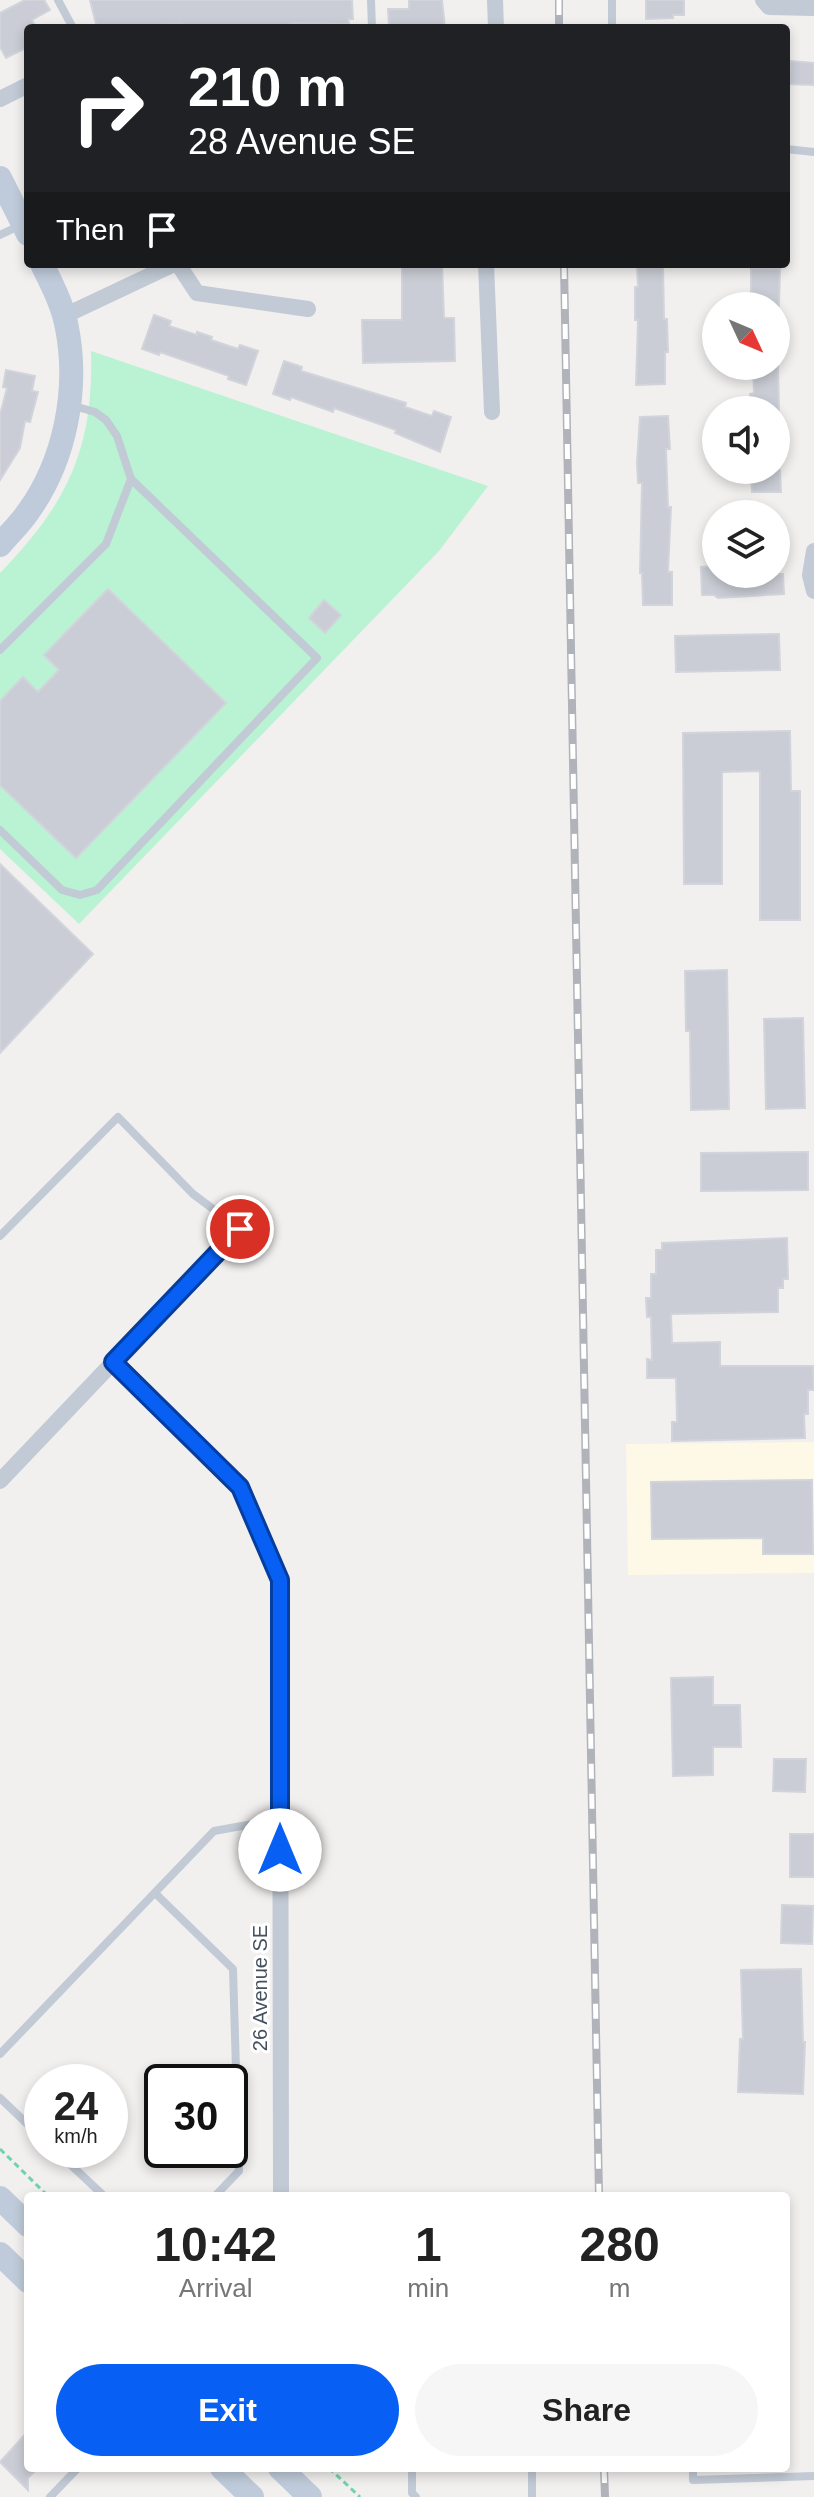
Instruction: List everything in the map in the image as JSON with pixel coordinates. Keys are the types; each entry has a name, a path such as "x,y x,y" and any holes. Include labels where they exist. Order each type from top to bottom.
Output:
{"street":[{"path":"495,0 496,24"},
{"path":"763,0 769,7 814,8"},
{"path":"0,99 24,87"},
{"path":"0,178 24,227"},
{"path":"0,545 29,512 48,477 61,444 69,404 70,357 64,316 44,268"},
{"path":"64,316 167,268"},
{"path":"179,268 197,293 308,309"},
{"path":"486,268 492,412"},
{"path":"814,551 810,575 814,591"},
{"path":"0,1481 240,1229"},
{"name":"26 Avenue SE","path":"113,1362 240,1487 280,1580 281,2192"},
{"path":"0,2198 24,2221"},
{"path":"0,2254 24,2277"},
{"path":"226,2472 252,2497"},
{"path":"284,2472 309,2497"}],"lane":[{"path":"58,0 71,24"},
{"path":"371,0 372,24"},
{"path":"612,0 612,24"},
{"path":"790,149 814,152"},
{"path":"0,235 24,229"},
{"path":"0,830 62,890 80,895 97,890 317,658 131,479 117,436 106,420 95,412 69,404"},
{"path":"0,650 106,544 131,479"},
{"path":"0,1236 118,1117 193,1194 240,1229"},
{"path":"0,2054 214,1831 280,1819"},
{"path":"155,1893 233,1969 239,2171 219,2192"},
{"path":"0,2098 24,2121"},
{"path":"74,2168 100,2192"},
{"path":"50,2497 74,2472"},
{"path":"412,2472 412,2493 416,2497"},
{"path":"532,2472 532,2497"},
{"path":"693,2472 693,2480 778,2472 814,2476"}],"path":[{"path":"0,2149 44,2192"},
{"path":"333,2472 360,2497"}],"shaded area":[{"path":"814,1442 814,1573 628,1575 626,1444"}],"green space":[{"path":"91,351 488,486 439,551 79,924 0,849 0,573 43,523 72,473 87,417"}],"building":[{"path":"25,0 44,0 50,10 32,20 34,24 24,24 24,49 6,58 0,47 0,13"},
{"path":"90,0 352,0 353,19 348,19 349,24 96,24"},
{"path":"409,0 442,0 445,24 389,24 388,9 409,9"},
{"path":"646,0 684,0 684,15 646,19"},
{"path":"790,61 814,63 814,85 790,84"},
{"path":"402,268 442,268 444,318 454,318 455,361 363,363 362,320 402,320"},
{"path":"637,268 663,268 668,352 665,352 665,384 636,385 638,320 635,320 635,287 638,287"},
{"path":"751,269 780,269 779,292 751,292"},
{"path":"154,315 171,321 169,326 212,337 211,340 238,349 240,345 258,351 246,385 160,352 159,355 142,349"},
{"path":"284,361 302,367 301,371 406,403 405,407 432,416 434,411 451,417 440,452 395,433 396,430 334,408 333,412 273,394"},
{"path":"6,370 35,376 32,391 38,392 30,422 25,421 20,448 0,480 0,415 7,388 3,387"},
{"path":"754,380 778,380 779,396 750,396 754,393"},
{"path":"668,416 670,449 666,449 668,507 671,507 668,572 672,572 672,605 643,605 640,573 642,483 638,483 637,462 640,417"},
{"path":"752,484 781,484 781,492 752,492"},
{"path":"701,567 702,588 784,588 784,594 718,598 702,595"},
{"path":"108,589 226,703 76,858 0,785 0,701 23,677 38,692 59,670 44,655"},
{"path":"324,600 341,615 325,633 309,618"},
{"path":"779,634 780,670 676,672 675,636"},
{"path":"790,731 791,791 800,791 800,920 760,920 760,771 722,772 722,884 684,884 683,733"},
{"path":"0,864 93,954 0,1053"},
{"path":"727,970 729,1109 691,1110 690,1031 686,1031 685,971"},
{"path":"803,1018 805,1108 766,1109 764,1019"},
{"path":"808,1152 808,1190 701,1191 701,1153"},
{"path":"787,1238 788,1279 783,1279 783,1288 778,1288 778,1312 671,1314 672,1343 720,1342 720,1366 813,1366 814,1390 808,1390 808,1414 804,1414 805,1438 672,1441 672,1422 677,1422 676,1378 647,1378 647,1359 652,1360 651,1317 647,1317 646,1298 651,1298 651,1274 656,1274 656,1250 662,1250 662,1243"},
{"path":"812,1480 813,1554 763,1554 763,1538 652,1539 651,1482"},
{"path":"713,1677 713,1705 740,1705 741,1747 713,1747 713,1775 673,1776 671,1678"},
{"path":"774,1759 806,1759 805,1792 773,1791"},
{"path":"790,1834 814,1834 814,1877 790,1877"},
{"path":"782,1905 813,1906 812,1944 781,1943"},
{"path":"801,1969 805,2042 803,2094 738,2092 740,2039 743,2039 741,1970"},
{"path":"24,2435 24,2472 34,2472 28,2478 28,2490 0,2462"}],"railway":[{"path":"559,0 559,24"},
{"path":"564,268 599,2192"},
{"path":"604,2472 605,2497"}],"route":[{"path":"240,1229 113,1362 240,1487 280,1580 280,1850"}]}
